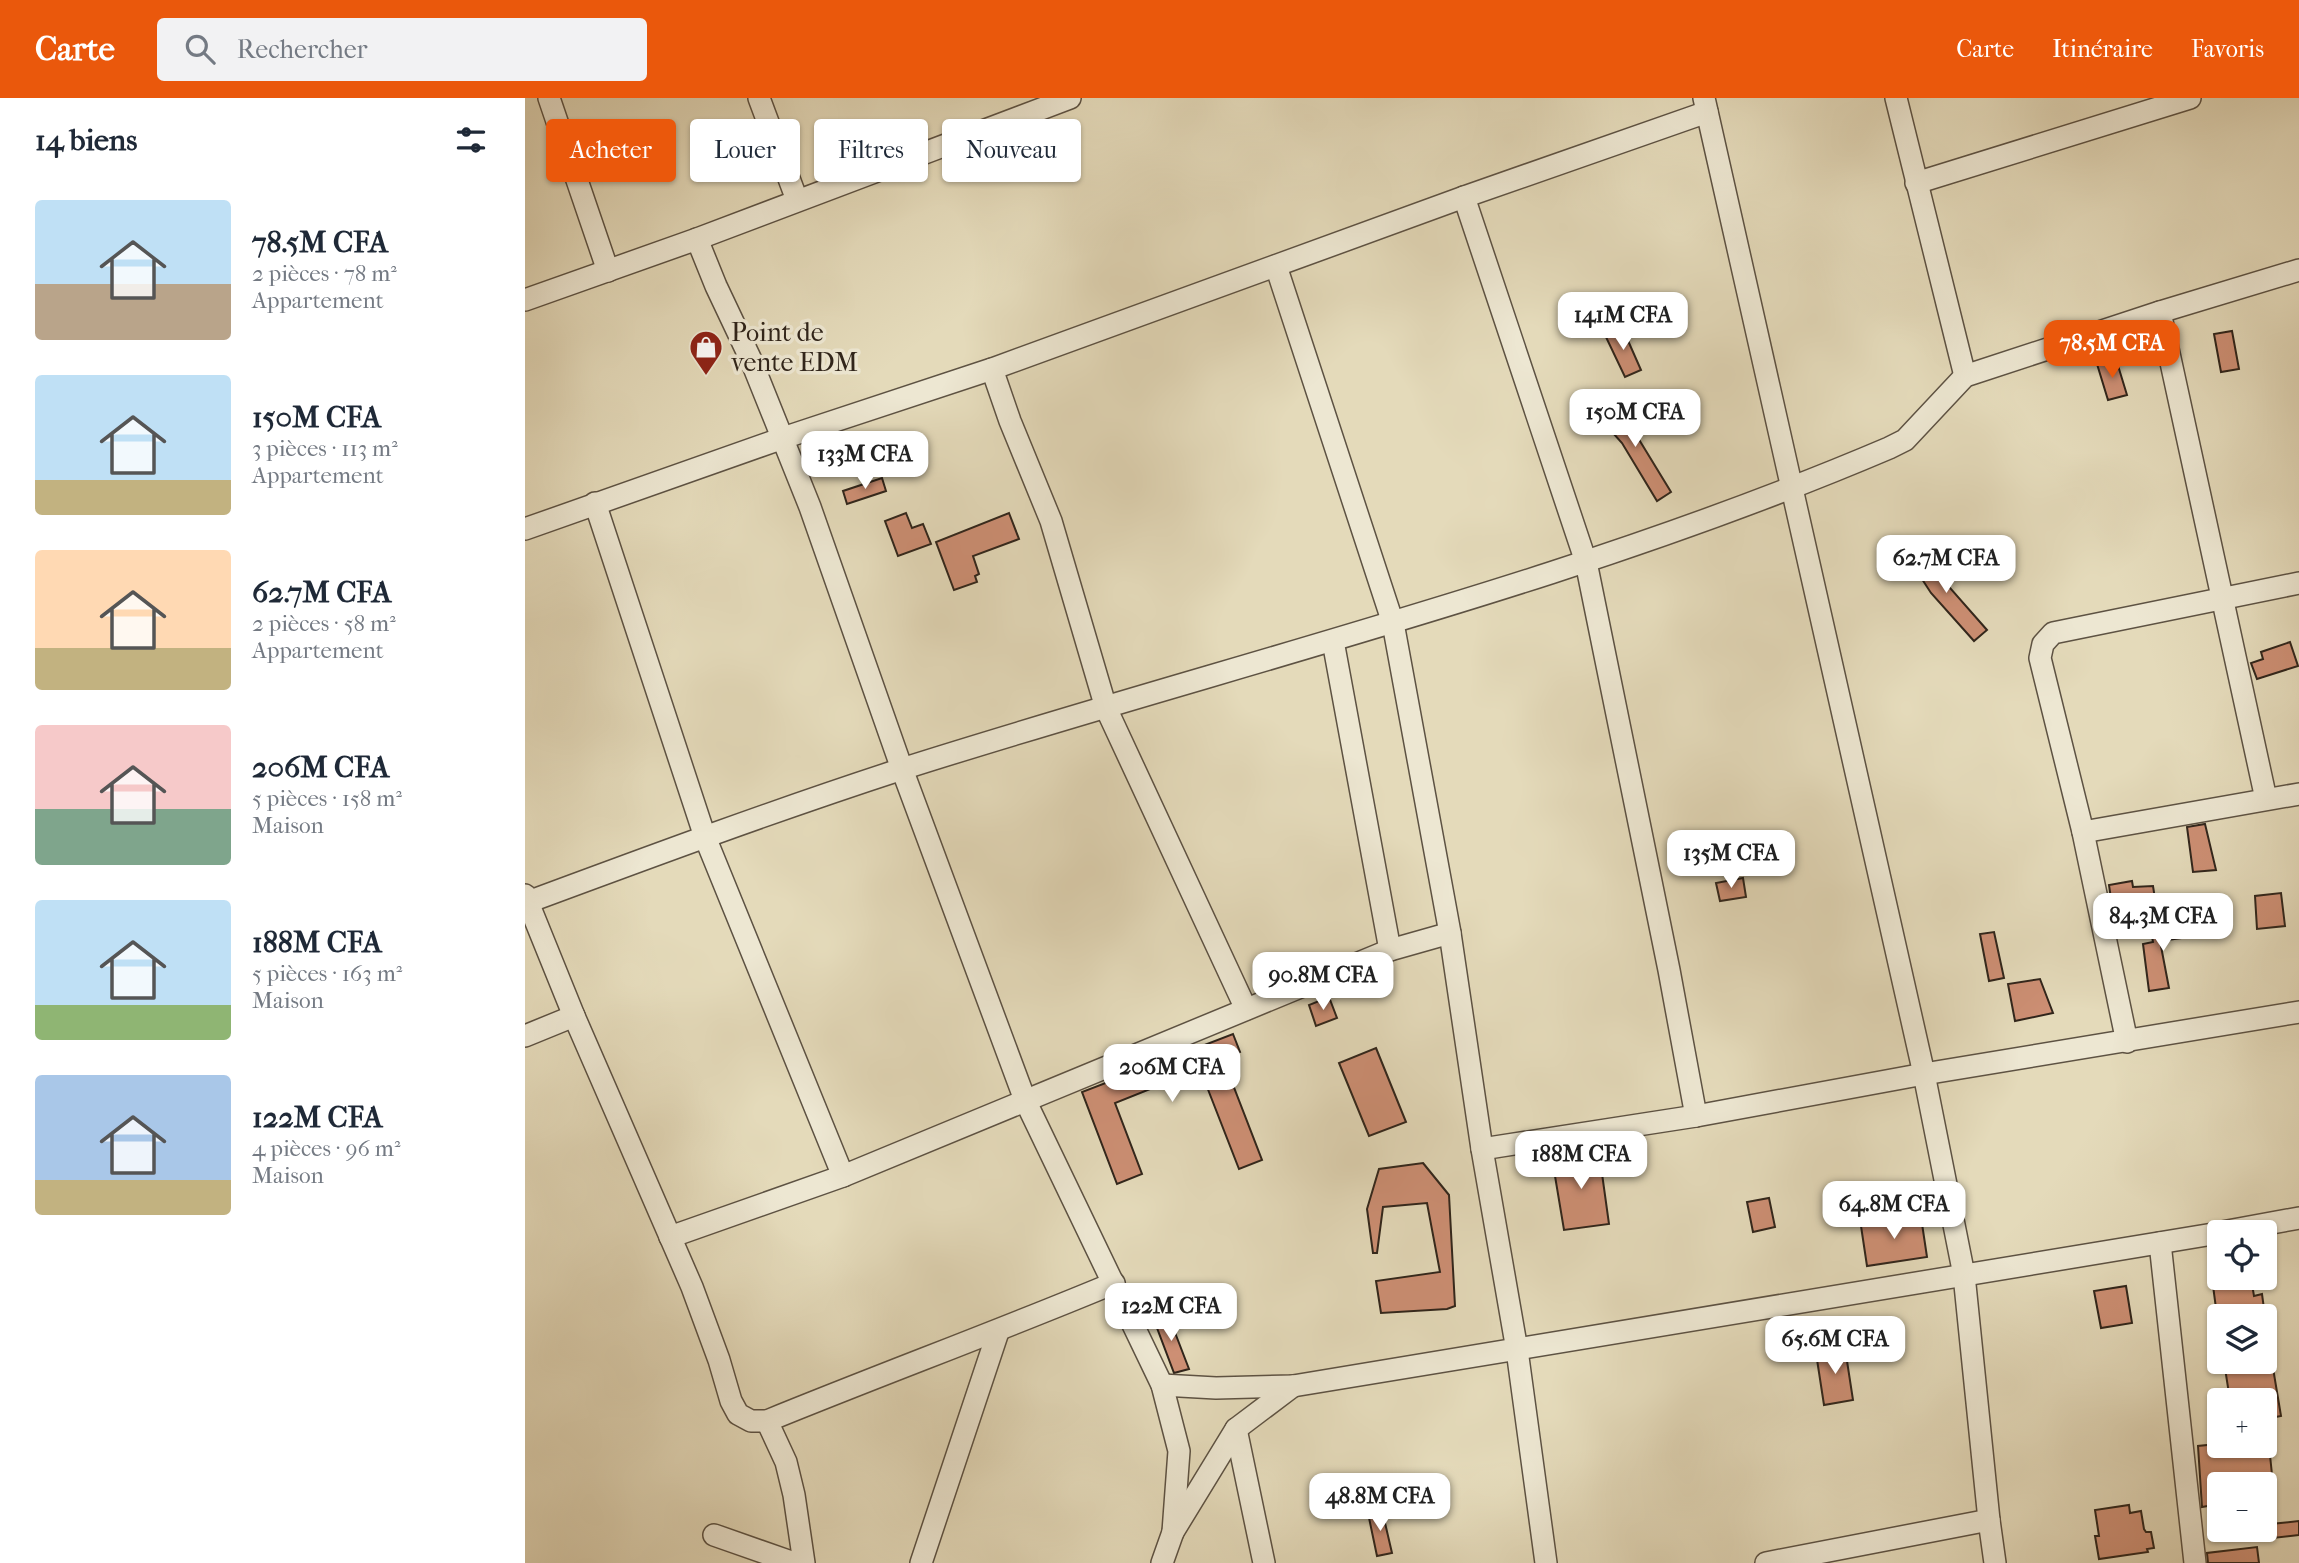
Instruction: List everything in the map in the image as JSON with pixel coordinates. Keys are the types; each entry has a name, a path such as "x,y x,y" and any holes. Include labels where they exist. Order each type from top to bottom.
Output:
{"street":[{"path":"549,98 608,271"},
{"path":"759,98 797,200"},
{"path":"525,300 697,239 1070,98"},
{"path":"1896,98 1965,376"},
{"path":"1916,183 2190,98"},
{"path":"525,529 783,438 992,369 1464,197 1705,105 1924,1074 1964,1275 1989,1520 1996,1563"},
{"path":"1464,197 1586,562 1696,1116"},
{"path":"697,239 751,360 810,506 902,769 1025,1100 1162,1385 1179,1451 1173,1532"},
{"path":"1276,266 1394,623 1450,933 1482,1149 1517,1350 1546,1563"},
{"path":"1114,1283 998,1332 893,1370 767,1421 751,1421 738,1414 731,1401 703,1315 574,1016 527,898 902,769 1394,623 1586,562 1791,489 1905,440 1965,376 2299,270"},
{"path":"2160,312 2266,799"},
{"path":"992,369 1010,421 1051,520 1106,708 1246,1009"},
{"path":"595,503 705,837 843,1176"},
{"path":"2127,1042 2083,832 2040,658 2043,644 2053,633 2299,583"},
{"path":"1333,641 1390,950"},
{"path":"2083,832 2299,794"},
{"path":"670,1237 843,1176 1390,950 1450,933"},
{"path":"1482,1149 1696,1116 1924,1074 2299,1012"},
{"path":"525,1036 574,1016"},
{"path":"2277,1222 2299,1218"},
{"path":"1162,1385 1216,1388 1293,1386 2207,1235"},
{"path":"2160,1243 2195,1563"},
{"path":"921,1563 998,1332"},
{"path":"1162,1563 1173,1532 1236,1429 1293,1386"},
{"path":"767,1421 786,1462 804,1563"},
{"path":"1236,1429 1264,1563"},
{"path":"1766,1563 1989,1520"},
{"path":"714,1535 794,1563"}],"building":[{"path":"1622,327 1641,370 1625,377 1605,335"},
{"path":"2232,331 2239,369 2221,372 2214,334"},
{"path":"2116,359 2127,395 2108,400 2097,364"},
{"path":"1610,392 1671,492 1657,501 1622,443 1613,433 1618,428 1599,400"},
{"path":"882,478 886,491 847,504 843,491"},
{"path":"906,513 912,528 923,524 931,544 898,556 885,521"},
{"path":"1009,513 1019,539 973,556 979,574 975,576 977,582 954,590 936,542"},
{"path":"1925,549 1950,588 1987,630 1974,641 1931,593 1909,559"},
{"path":"2290,642 2298,666 2257,679 2251,663 2263,659 2261,652"},
{"path":"2205,824 2216,870 2193,872 2187,827"},
{"path":"1787,833 1791,859 1762,864 1758,838"},
{"path":"1743,878 1746,897 1720,901 1716,883"},
{"path":"2132,881 2133,887 2153,886 2156,905 2113,913 2109,885"},
{"path":"2281,893 2285,926 2257,929 2255,896"},
{"path":"2195,922 2197,936 2160,941 2169,988 2149,991 2143,944 2153,942 2151,931"},
{"path":"1994,932 2004,978 1989,981 1980,934"},
{"path":"2040,979 2053,1013 2015,1021 2008,984"},
{"path":"1329,997 1337,1018 1316,1026 1309,1005"},
{"path":"1233,1034 1240,1052 1223,1059 1262,1160 1239,1169 1200,1069 1115,1103 1142,1174 1117,1184 1082,1092"},
{"path":"1376,1048 1406,1122 1369,1136 1339,1063"},
{"path":"1599,1152 1609,1224 1564,1230 1552,1158"},
{"path":"1423,1163 1449,1195 1455,1306 1447,1309 1381,1313 1376,1281 1440,1272 1427,1203 1383,1207 1377,1253 1373,1253 1367,1209 1379,1169"},
{"path":"1769,1198 1775,1227 1753,1232 1747,1202"},
{"path":"1921,1217 1927,1257 1867,1266 1861,1226"},
{"path":"2126,1286 2132,1323 2101,1328 2094,1291"},
{"path":"2214,1290 2253,1290 2254,1296 2262,1294 2263,1304 2215,1304"},
{"path":"1151,1312 1169,1317 1189,1369 1174,1373"},
{"path":"1845,1348 1853,1400 1824,1405 1816,1353"},
{"path":"2226,1374 2274,1374 2276,1388 2228,1388"},
{"path":"2277,1392 2281,1416 2277,1417"},
{"path":"2207,1445 2207,1458 2270,1458 2272,1472 2207,1472 2207,1506 2202,1507 2198,1446"},
{"path":"2129,1505 2130,1513 2141,1511 2144,1529 2151,1532 2154,1548 2147,1549 2148,1552 2099,1559 2095,1536 2099,1536 2095,1510"},
{"path":"1382,1510 1392,1553 1377,1556 1368,1513"},
{"path":"2299,1521 2299,1535 2277,1538 2277,1523"},
{"path":"2257,1547 2259,1563 2208,1563 2207,1553"}],"place":[{"name":"Point de vente EDM","path":"706,377"}]}
